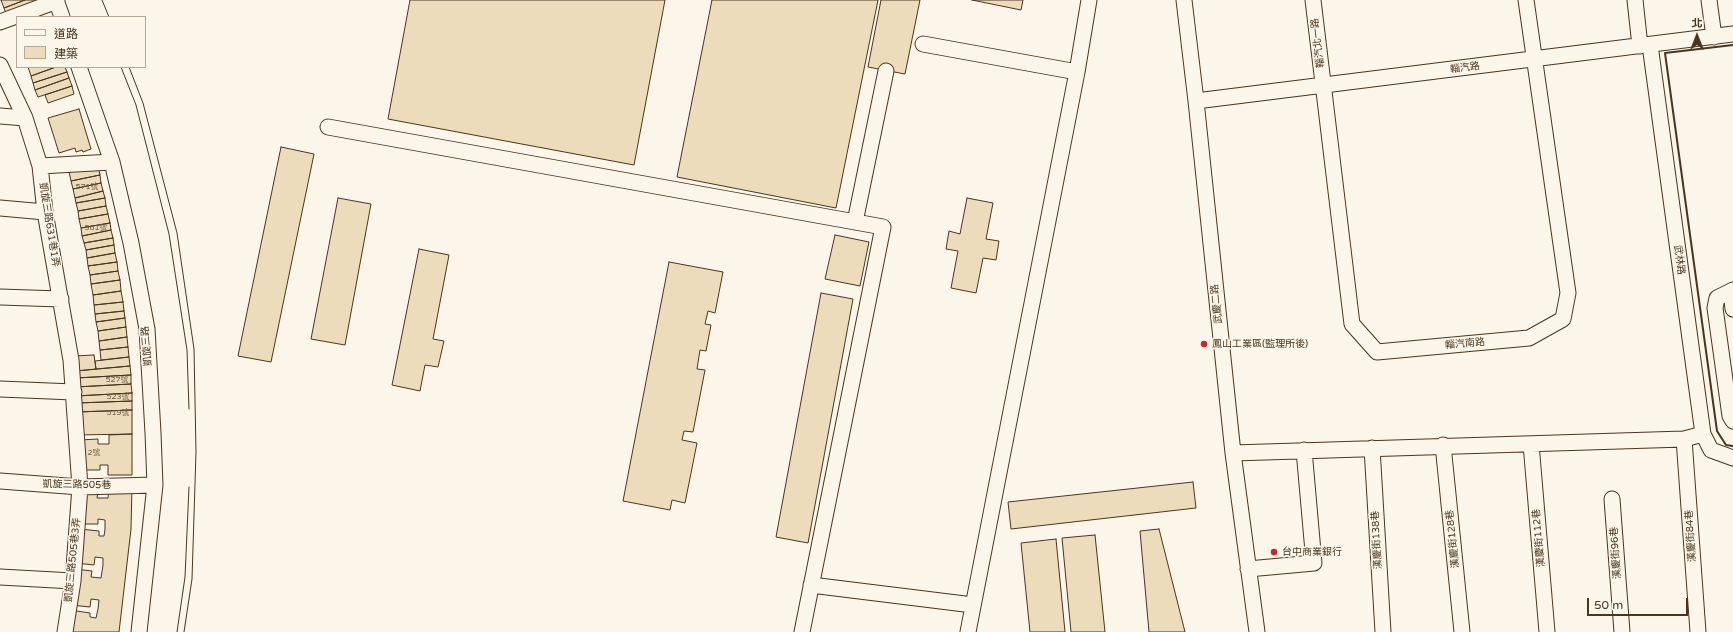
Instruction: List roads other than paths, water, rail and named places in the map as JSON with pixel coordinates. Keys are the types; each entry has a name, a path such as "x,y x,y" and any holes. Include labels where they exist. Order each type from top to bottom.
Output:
{"street":[{"path":"968,632 1077,72 1089,0"},
{"name":"武慶二路","path":"1184,0 1233,452 1257,632"},
{"name":"輜汽北一路","path":"1313,0 1323,86"},
{"path":"1526,0 1534,59"},
{"name":"武林路","path":"1634,0 1645,45 1703,434 1711,450 1733,458"},
{"path":"1709,0 1714,37"},
{"path":"0,22 56,1 62,16"},
{"name":"輜汽路","path":"1196,100 1323,86 1733,34"},
{"path":"923,44 1077,72"},
{"name":"輜汽南路","path":"1323,86 1352,324 1377,352 1530,338 1563,319 1568,293 1534,59"},
{"name":"凱旋三路631巷1弄","path":"0,65 25,118 40,166 45,212 71,360 74,392"},
{"name":"凱旋三路","path":"79,68 112,162 131,243 147,329 155,485 139,632"},
{"path":"855,222 886,71"},
{"path":"0,116 25,118"},
{"path":"328,127 882,227 802,632"},
{"path":"40,166 112,162"},
{"path":"0,208 45,212"},
{"path":"1733,309 1732,290 1716,298 1715,308 1730,416 1733,421"},
{"path":"0,297 61,299"},
{"path":"0,388 74,392"},
{"name":"凱旋三路505巷3弄","path":"65,632 73,581 80,487 74,392"},
{"path":"1233,452 1684,439 1703,434"},
{"name":"漢慶街84巷","path":"1684,439 1698,632"},
{"name":"漢慶街112巷","path":"1530,444 1547,632"},
{"name":"漢慶街128巷","path":"1443,445 1462,632"},
{"name":"漢慶街138巷","path":"1372,448 1382,632"},
{"path":"1248,569 1314,563 1304,450"},
{"name":"凱旋三路505巷","path":"0,481 80,487 155,485"},
{"name":"漢慶街96巷","path":"1612,499 1622,632"},
{"path":"0,577 73,581"},
{"path":"811,585 973,605"}],"tram line":[{"path":"102,0 109,16"},
{"path":"121,68 136,105 169,234 187,350 189,409"},
{"path":"129,68 143,103 177,233 194,349 196,452 192,579 184,632"},
{"path":"177,632 185,577 189,487"}],"place":[{"name":"鳳山工業區(監理所後)","path":"1204,344"},
{"name":"台中商業銀行","path":"1274,552"}]}
